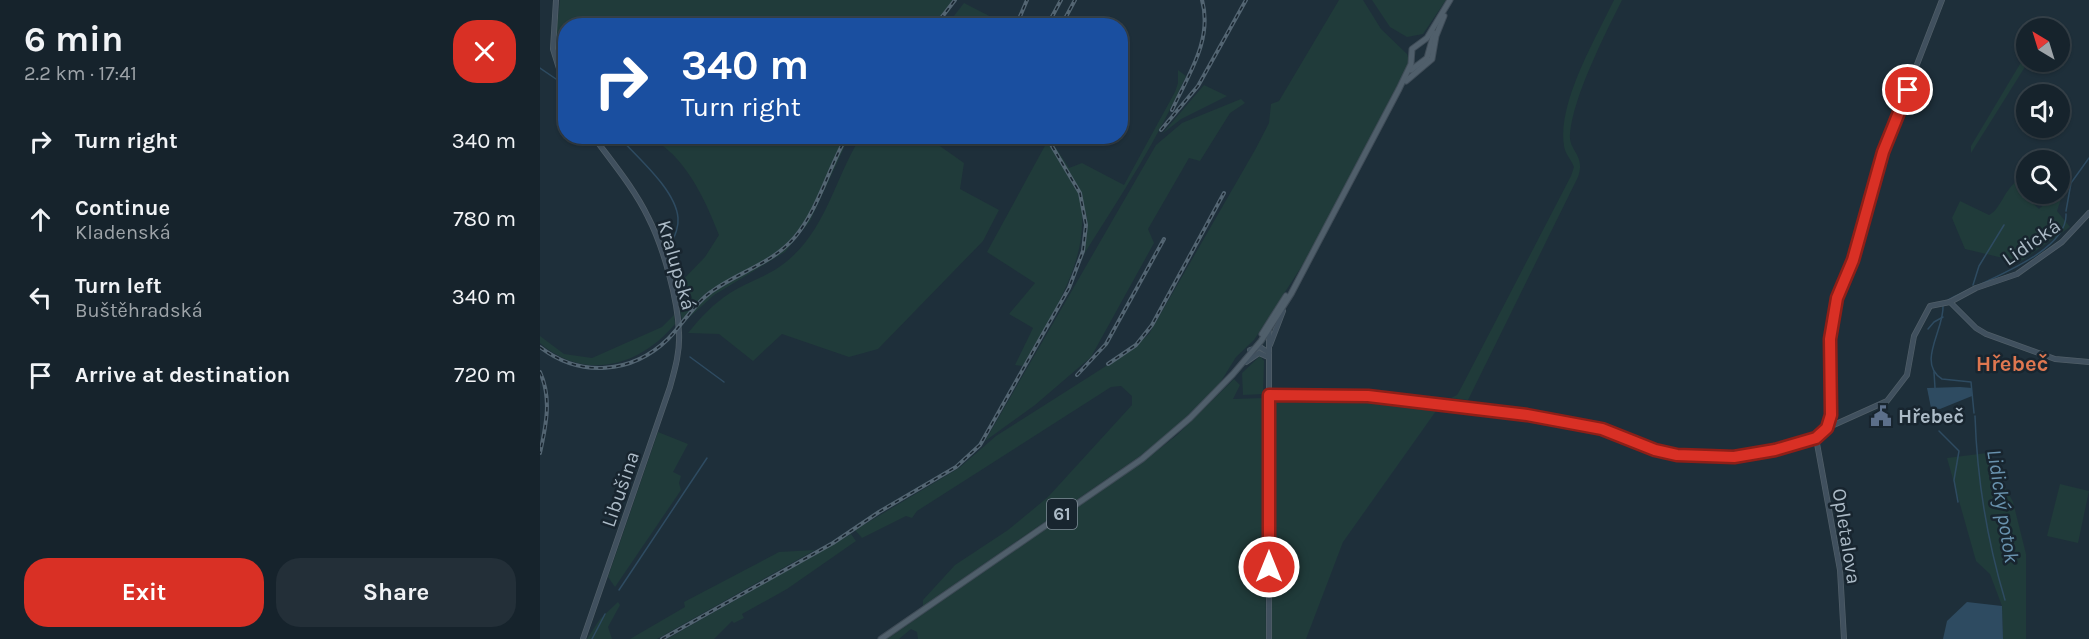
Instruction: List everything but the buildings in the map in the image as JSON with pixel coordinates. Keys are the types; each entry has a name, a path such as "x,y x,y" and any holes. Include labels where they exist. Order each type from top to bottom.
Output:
{"main road":[{"name":"61","path":"881,639 1142,459 1175,432 1233,374 1257,347 1291,294 1400,89 1413,68 1427,58 1432,37 1452,0"},
{"name":"61","path":"1400,89 1413,57 1412,49 1427,38 1452,0"},
{"name":"61","path":"1400,89 1412,74 1432,59 1436,36 1444,16"},
{"path":"1420,44 1428,49"},
{"path":"1413,57 1421,62"},
{"name":"61","path":"1222,385 1250,350 1311,256"}],"street":[{"path":"556,0 553,49 558,65"},
{"path":"1269,395 1368,396 1504,412 1602,429 1655,450 1677,455 1734,457 1775,450 1816,438 1827,428 1831,410 1830,339 1837,298 1853,260 1883,152 1942,0"},
{"name":"Kralupská","path":"599,144 635,195 655,232 670,286 679,331 678,346"},
{"name":"Lidická","path":"1827,428 1887,401 1907,375 1914,336 1926,311 1935,304 1950,302 2017,273 2062,242 2089,213"},
{"path":"1269,356 1276,326 1291,294"},
{"path":"1950,302 1976,328 2006,341 2055,359 2089,362"},
{"path":"1269,639 1269,329 1278,308"},
{"name":"Libušina","path":"583,639 663,410 678,346"},
{"path":"1250,350 1257,347 1269,356"},
{"path":"1233,374 1256,354 1263,353 1269,356"},
{"name":"Opletalova","path":"1816,438 1840,570 1844,639"}],"green space":[{"path":"560,0 957,0 943,18 558,18 558,55 554,50"},
{"path":"1339,0 1363,0 1381,29 1407,54 1410,61 1309,255 1254,340 1236,357 1220,383 1173,430 1140,456 923,606 923,600 955,565 1008,530 1048,497 1132,405 1132,396 1121,386 1111,387 917,511 912,518 906,516 862,538 855,530 959,468 996,436 1128,352 1149,334 1255,150 1269,123 1271,104 1279,101"},
{"path":"1372,0 1446,0 1423,34 1407,37 1390,27"},
{"path":"1614,0 1622,0 1583,84 1572,119 1570,140 1580,163 1578,177 1468,400 1451,398 1457,395 1461,388 1571,176 1574,167 1564,146 1563,129 1566,110 1588,52"},
{"path":"964,3 993,18 952,18"},
{"path":"1178,70 1186,76 1163,122 1084,254 1087,215 1082,215 1078,255 1063,294 1023,366 1015,365 1033,328 1009,314 1035,283 987,252 1046,144 1053,144 1069,168 1082,163 1124,185 1178,83"},
{"path":"2016,71 2022,72 1971,153 1971,146"},
{"path":"1204,85 1227,96 1181,119 1162,134"},
{"path":"1241,99 1245,103 1230,113 1200,161 1189,158 1148,229 1154,243 1091,357 1035,405 985,441 1156,145 1182,123"},
{"path":"660,144 846,144 810,221 785,252 714,295 683,323 675,288 705,257 719,235 692,179 683,166"},
{"path":"856,144 937,144 964,163 960,189 999,210 983,241 878,349 849,357 782,334 753,361 719,334 688,333 724,297 779,267 800,249 811,235 829,203"},
{"path":"2016,182 2016,204 2034,204 2039,209 2044,204 2059,204 2057,211 2070,227 2020,262 1965,249 1952,218 1960,201 1989,215 1994,212"},
{"path":"674,315 675,324 661,338 629,359 611,364 593,365 575,362 557,355 540,343 540,336 564,354 592,358 662,327"},
{"path":"1260,356 1264,361 1263,394 1243,395 1242,373"},
{"path":"1234,379 1240,385 1233,399 1264,398 1266,639 918,639 917,632 911,629 899,639 887,639 1144,461 1177,435"},
{"path":"1271,400 1357,400 1448,409 1436,411 1343,542 1306,639 1272,639"},
{"path":"658,432 688,444 673,472 681,476 679,483 681,490 615,587 608,577"},
{"path":"1987,453 1992,476 2006,489 2013,502 2026,554 2026,639 2003,639 2002,606 1990,574 1976,561 1947,458"},
{"path":"2060,484 2089,491 2078,543 2047,536"},
{"path":"851,534 856,541 787,589 742,614 744,618 734,623 732,621 714,639 667,639"},
{"path":"815,550 657,639 630,639 685,607 684,602 779,552"},
{"path":"618,602 620,605 608,627 612,639 587,639 600,619"}],"water":[{"path":"1927,388 1972,388 1972,396 1940,409 1931,408"},
{"path":"1967,602 2002,606 2003,639 1943,639 1947,621"}],"waterway":[{"path":"540,68 556,79"},
{"path":"626,144 663,185 676,207 678,226 669,249"},
{"name":"Lidický potok","path":"2066,211 2071,183 2089,158"},
{"name":"Lidický potok","path":"1948,300 2019,266 2037,254 2052,242 2063,228 2066,214"},
{"path":"1973,285 1979,266 2004,225"},
{"name":"Lidický potok","path":"1943,305 1931,364 1942,379 1971,382 1974,413"},
{"path":"1928,329 1943,317"},
{"path":"690,357 724,382"},
{"path":"1934,372 1935,388"},
{"name":"Lidický potok","path":"1975,416 1984,509 2005,600"},
{"path":"1939,431 1959,451 1954,480 1958,502"},
{"path":"619,590 707,458"},
{"path":"592,639 605,614"}],"railway":[{"path":"941,18 955,0"},
{"path":"1019,18 1027,0"},
{"path":"1051,18 1061,0"},
{"path":"1065,18 1075,0"},
{"path":"1172,110 1202,43 1205,15 1202,0"},
{"path":"1161,130 1198,86 1246,0"},
{"path":"540,347 572,364 606,368 622,365 654,351 668,339 705,297 721,285 776,254 795,237 811,214 843,144"},
{"path":"662,639 833,543 879,512 956,467 980,445 1069,288 1083,251 1086,225 1080,193 1051,144"},
{"path":"1108,364 1136,345 1152,325 1224,193"},
{"path":"1077,375 1106,344 1164,239"},
{"path":"540,372 547,402 540,453"}],"place":[{"name":"Hřebeč","path":"1881,416"}],"district":[{"name":"Hřebeč","path":"2012,363"}],"route":[{"path":"1269,567 1269,395 1368,396 1527,415 1602,429 1655,450 1677,455 1734,457 1775,450 1821,435 1827,428 1831,415 1832,316 1839,290 1853,260 1873,181 1908,90"}]}
